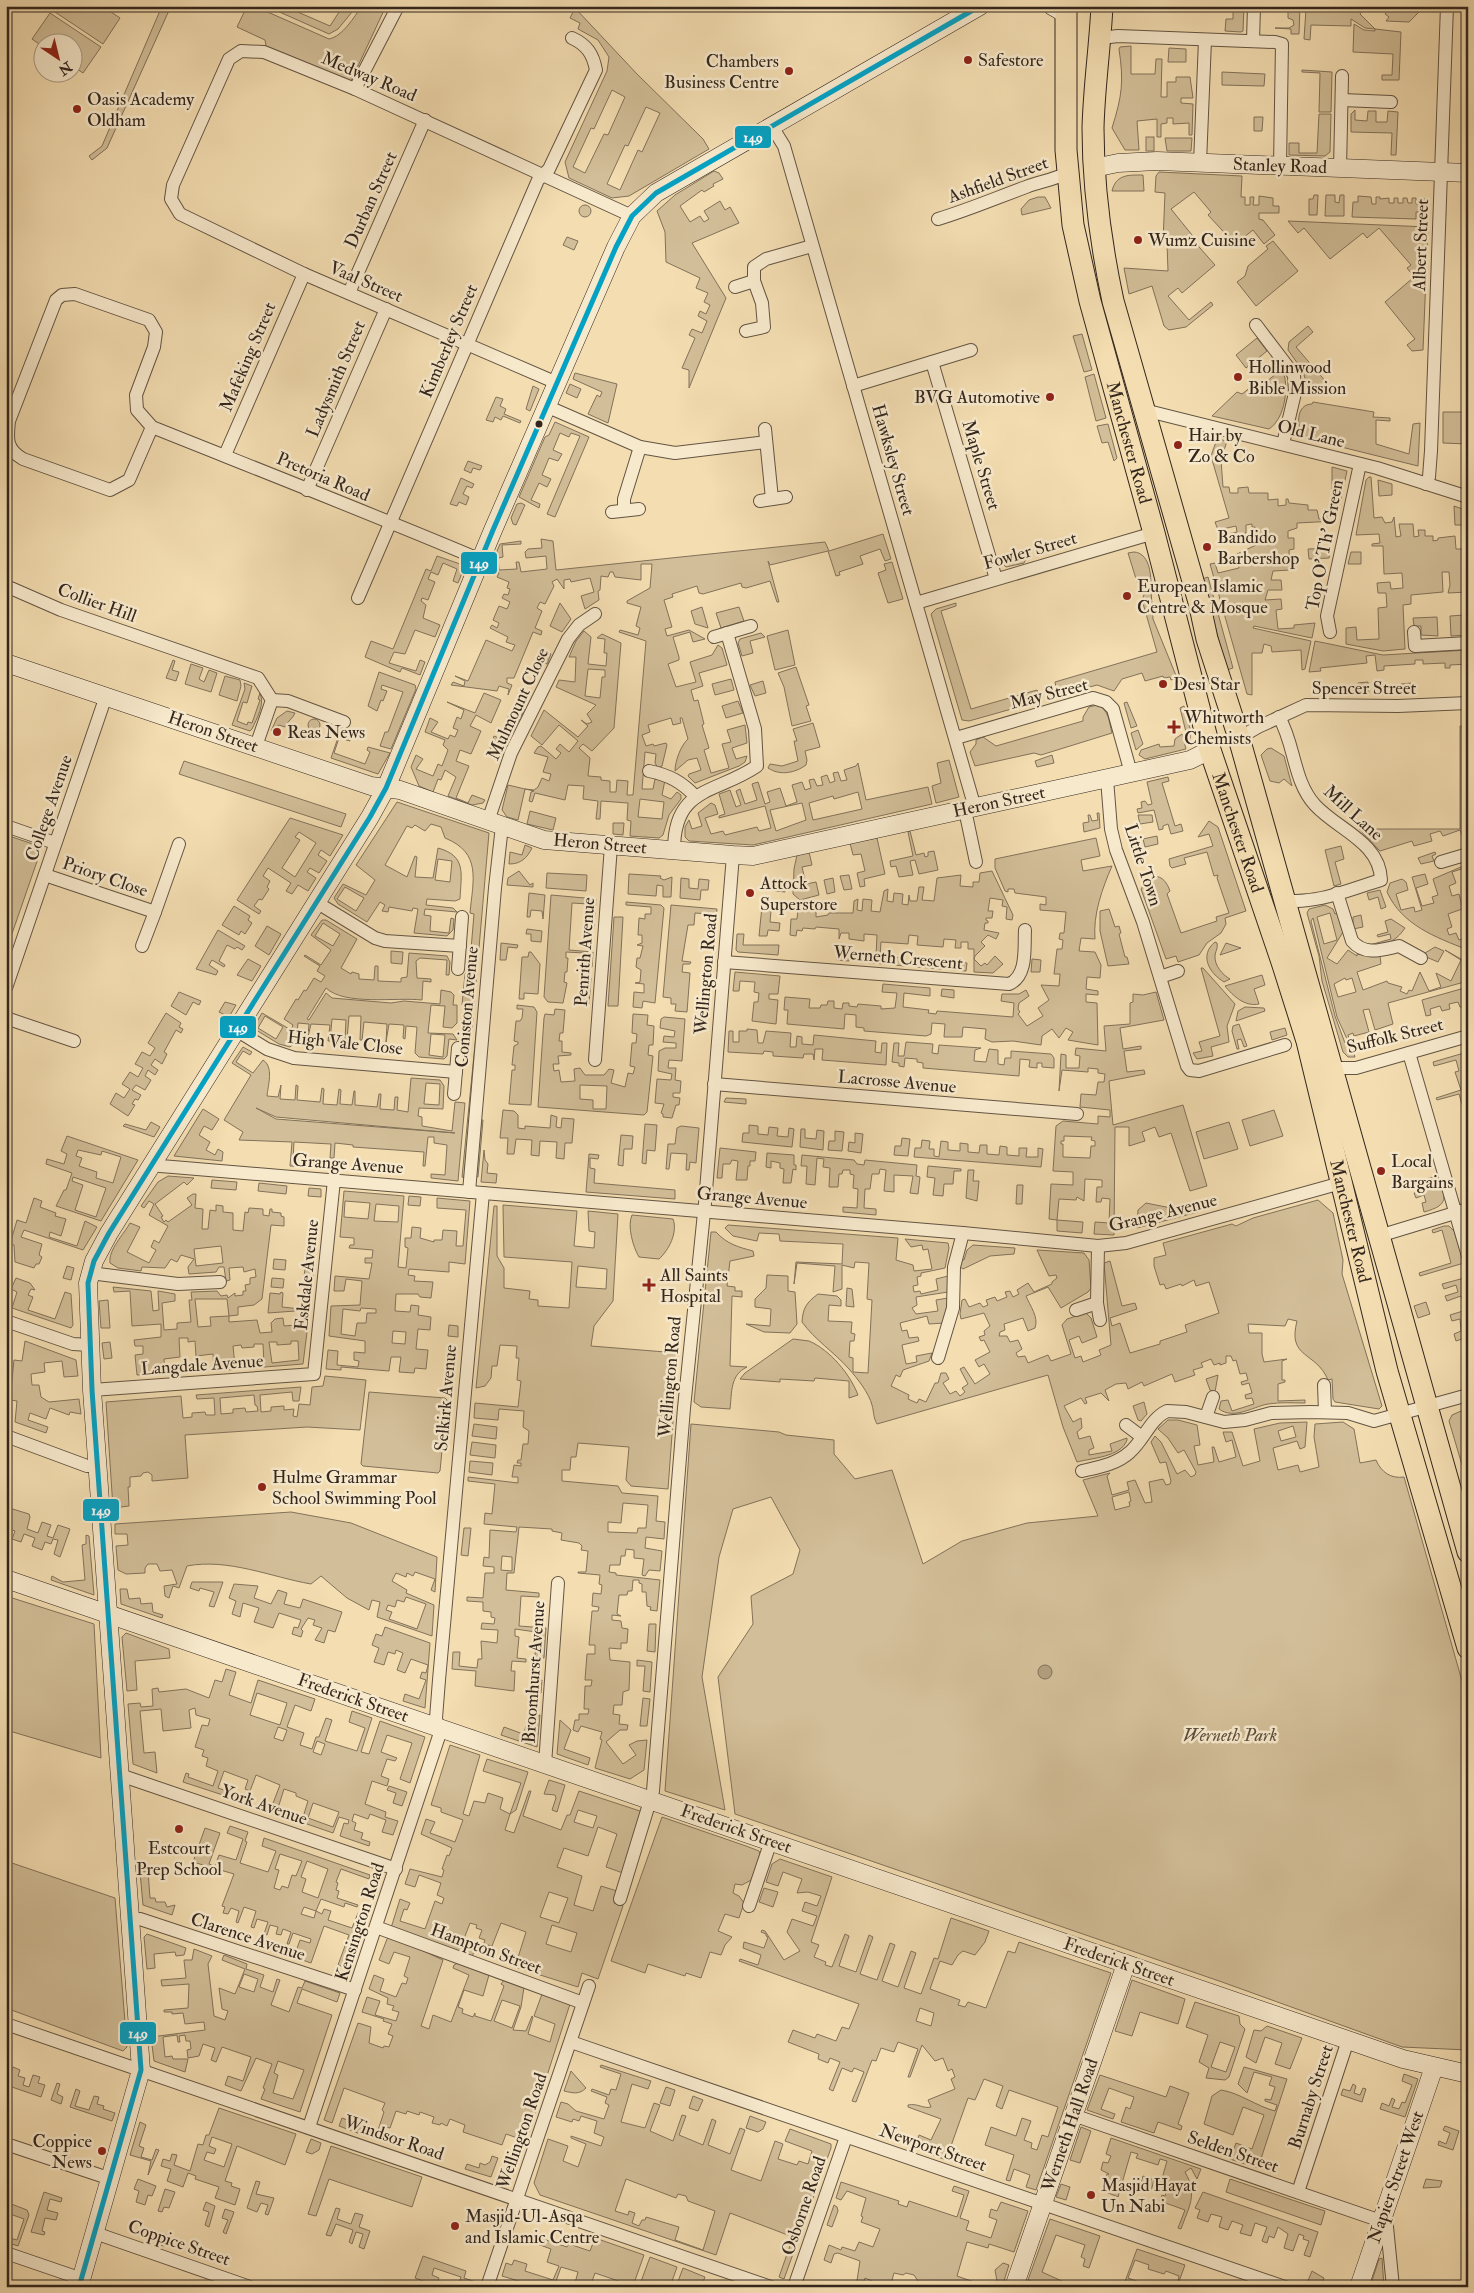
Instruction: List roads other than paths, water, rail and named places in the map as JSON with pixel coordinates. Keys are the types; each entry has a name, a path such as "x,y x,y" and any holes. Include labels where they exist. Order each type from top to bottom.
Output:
{"highway":[{"path":"1082,170 1084,164 1086,88 1097,68 1101,38 1102,6"},
{"name":"Manchester Road","path":"1062,9 1065,115 1082,170 1144,410 1199,602 1207,639 1239,738 1283,900 1468,1552"},
{"name":"Manchester Road","path":"1082,170 1073,225 1090,301 1154,533 1210,750 1284,965 1307,1041 1400,1415 1468,1648"},
{"path":"1207,639 1204,662 1217,719 1210,750"},
{"path":"1210,750 1239,738"},
{"path":"1234,824 1240,807 1227,756 1239,738"},
{"path":"1400,1415 1410,1392 1399,1351 1406,1335"},
{"path":"1426,1499 1432,1481 1420,1440 1419,1420 1428,1407"}],"street":[{"path":"355,89 398,6"},
{"path":"6,2252 80,2283 96,2233 141,2070 92,1390 87,1292 90,1273 109,1233 386,788 546,406 616,247 632,216 656,193 980,6"},
{"path":"1253,41 1254,6"},
{"name":"Albert Street","path":"1426,484 1429,477 1431,450 1448,6"},
{"path":"1101,38 1118,36 1275,42 1282,44 1280,166"},
{"name":"Kimberley Street","path":"358,598 538,180 549,169 596,70 590,50 583,43 572,38"},
{"path":"1200,163 1205,40"},
{"name":"Medway Road","path":"171,199 173,185 229,59 250,50 264,52 355,89 632,216"},
{"path":"1340,168 1342,76"},
{"path":"1342,100 1391,102"},
{"name":"Durban Street","path":"348,293 424,120"},
{"name":"Hawksley Street","path":"772,125 784,146 852,386 956,738 970,809 976,862"},
{"name":"Stanley Road","path":"1082,170 1123,162 1468,173"},
{"name":"Ashfield Street","path":"938,219 976,208 1037,183 1054,180 1082,170"},
{"name":"Vaal Street","path":"171,199 176,211 185,218 304,274 557,383"},
{"path":"746,331 764,327 762,303 754,281 754,267 760,262 812,246"},
{"name":"Mafeking Street","path":"225,455 304,274"},
{"path":"735,287 754,281"},
{"path":"75,294 149,320 156,332 154,347 136,396 137,410 152,427 129,480 110,490 23,459 9,452 7,441 10,421 56,300 62,295 75,294"},
{"name":"Ladysmith Street","path":"307,490 386,309"},
{"path":"1256,325 1294,375 1295,393 1283,444"},
{"path":"852,386 971,350"},
{"name":"Maple Street","path":"932,362 996,579"},
{"path":"546,406 640,447 675,453 766,442"},
{"name":"Old Lane","path":"1144,410 1360,464 1468,497"},
{"name":"Pretoria Road","path":"152,427 481,560"},
{"path":"765,429 766,500 786,497"},
{"path":"639,509 618,511 624,499 640,447"},
{"name":"Top O' Th' Green","path":"1330,632 1327,616 1360,464"},
{"name":"Fowler Street","path":"916,604 1154,533"},
{"name":"Collier Hill","path":"6,586 61,610 258,678 272,700"},
{"name":"Mulmount Close","path":"495,824 511,754 568,639 578,624 595,614"},
{"path":"714,637 751,626"},
{"path":"1414,632 1415,646 1468,643"},
{"path":"674,850 674,830 678,819 696,797 706,790 744,775 757,766 756,729 727,633"},
{"name":"Heron Street","path":"6,663 371,786 400,790 544,840 733,855 753,856 1107,779 1190,760 1210,750"},
{"name":"College Avenue","path":"6,988 106,696"},
{"name":"May Street","path":"956,738 1093,698 1100,699 1113,709 1131,773"},
{"path":"256,746 272,700 288,701 344,722"},
{"name":"Spencer Street","path":"1239,738 1306,705 1398,706 1468,703"},
{"name":"Mill Lane","path":"1279,717 1289,736 1301,782 1308,796 1321,811 1374,854 1381,871 1381,880 1337,894"},
{"path":"649,771 668,768 696,797"},
{"name":"Little Town","path":"1107,779 1110,829 1155,960 1187,1066 1190,1070 1199,1071 1285,1045"},
{"name":"Coniston Avenue","path":"469,1192 495,888 495,824"},
{"path":"6,826 55,843"},
{"name":"Priory Close","path":"142,946 179,844"},
{"name":"Penrith Avenue","path":"595,1060 610,846"},
{"path":"1441,862 1468,854"},
{"name":"Wellington Road","path":"620,1899 651,1799 684,1408 704,1212 733,855"},
{"name":"Priory Close","path":"45,875 155,912"},
{"path":"1283,900 1304,902 1337,894 1355,945 1366,951 1375,952 1402,941 1421,958"},
{"path":"316,902 374,938 460,946"},
{"path":"458,969 462,917"},
{"name":"Werneth Crescent","path":"724,962 1009,984 1015,981 1021,974 1025,930"},
{"path":"1160,977 1178,971"},
{"path":"6,1018 74,1041"},
{"name":"High Vale Close","path":"236,1030 267,1049 294,1058 456,1072"},
{"name":"Suffolk Street","path":"1331,1068 1360,1066 1468,1036"},
{"path":"454,1094 458,1048"},
{"path":"1409,1053 1462,1211 1468,1256"},
{"name":"Lacrosse Avenue","path":"714,1084 1077,1114"},
{"name":"Grange Avenue","path":"153,1162 160,1166 1098,1246 1126,1243 1341,1183"},
{"name":"Eskdale Avenue","path":"314,1374 334,1180"},
{"name":"Selkirk Avenue","path":"438,1727 436,1718 442,1634 482,1193"},
{"path":"1379,1236 1462,1211"},
{"path":"938,1358 950,1341 954,1267 963,1233"},
{"path":"1098,1246 1097,1303 1100,1320"},
{"path":"90,1273 178,1284 220,1282"},
{"path":"1076,1310 1097,1303"},
{"path":"6,1321 73,1344 90,1345"},
{"name":"Langdale Avenue","path":"92,1390 314,1374"},
{"path":"1324,1385 1326,1412"},
{"path":"1082,1471 1122,1459 1136,1446 1155,1419 1167,1411 1186,1412 1224,1422 1236,1422 1271,1413 1326,1412 1348,1413 1374,1421 1468,1395"},
{"path":"1206,1417 1213,1397"},
{"path":"1126,1425 1142,1437"},
{"path":"6,1436 87,1466 98,1466"},
{"name":"Frederick Street","path":"6,1579 651,1799 1403,2059 1468,2074"},
{"name":"Broomhurst Avenue","path":"545,1764 558,1583"},
{"name":"Kensington Road","path":"309,2127 439,1736 438,1727"},
{"name":"York Avenue","path":"120,1775 396,1869"},
{"path":"749,1906 749,1892 771,1842"},
{"name":"Clarence Avenue","path":"130,1920 140,1919 355,1990"},
{"name":"Hampton Street","path":"376,1927 583,2004"},
{"name":"Werneth Hall Road","path":"1014,2287 1126,1964"},
{"name":"Wellington Road","path":"487,2287 589,1986"},
{"name":"Windsor Road","path":"6,2024 771,2287"},
{"name":"Burnaby Street","path":"1298,2192 1348,2040"},
{"name":"Newport Street","path":"570,2042 1285,2287"},
{"name":"Napier Street West","path":"1359,2287 1434,2067"},
{"name":"Selden Street","path":"1073,2115 1381,2221"},
{"name":"Osborne Road","path":"794,2287 846,2137"},
{"path":"6,2144 111,2179"},
{"path":"1381,2221 1387,2227 1393,2287"},
{"name":"Coppice Street","path":"96,2233 250,2287"}],"place":[{"name":"Safestore","path":"968,60"},
{"name":"Chambers Business Centre","path":"789,71"},
{"name":"Oasis Academy Oldham","path":"77,109"},
{"name":"Wumz Cuisine","path":"1138,240"},
{"name":"Hollinwood Bible Mission","path":"1238,377"},
{"name":"BVG Automotive","path":"1050,397"},
{"name":"Hair by Zo & Co","path":"1178,445"},
{"name":"Bandido Barbershop","path":"1207,547"},
{"name":"European Islamic Centre & Mosque","path":"1127,596"},
{"name":"Desi Star","path":"1163,684"},
{"name":"Whitworth Chemists","path":"1174,727"},
{"name":"Reas News","path":"277,732"},
{"name":"Attock Superstore","path":"750,893"},
{"name":"Local Bargains","path":"1381,1171"},
{"name":"All Saints Hospital","path":"649,1285"},
{"name":"Hulme Grammar School Swimming Pool","path":"262,1487"},
{"name":"Estcourt Prep School","path":"179,1829"},
{"name":"Coppice News","path":"102,2151"},
{"name":"Masjid Hayat Un Nabi","path":"1091,2195"},
{"name":"Masjid-Ul-Asqa and Islamic Centre","path":"455,2226"}],"park label":[{"name":"Werneth Park","path":"1230,1735"}]}
